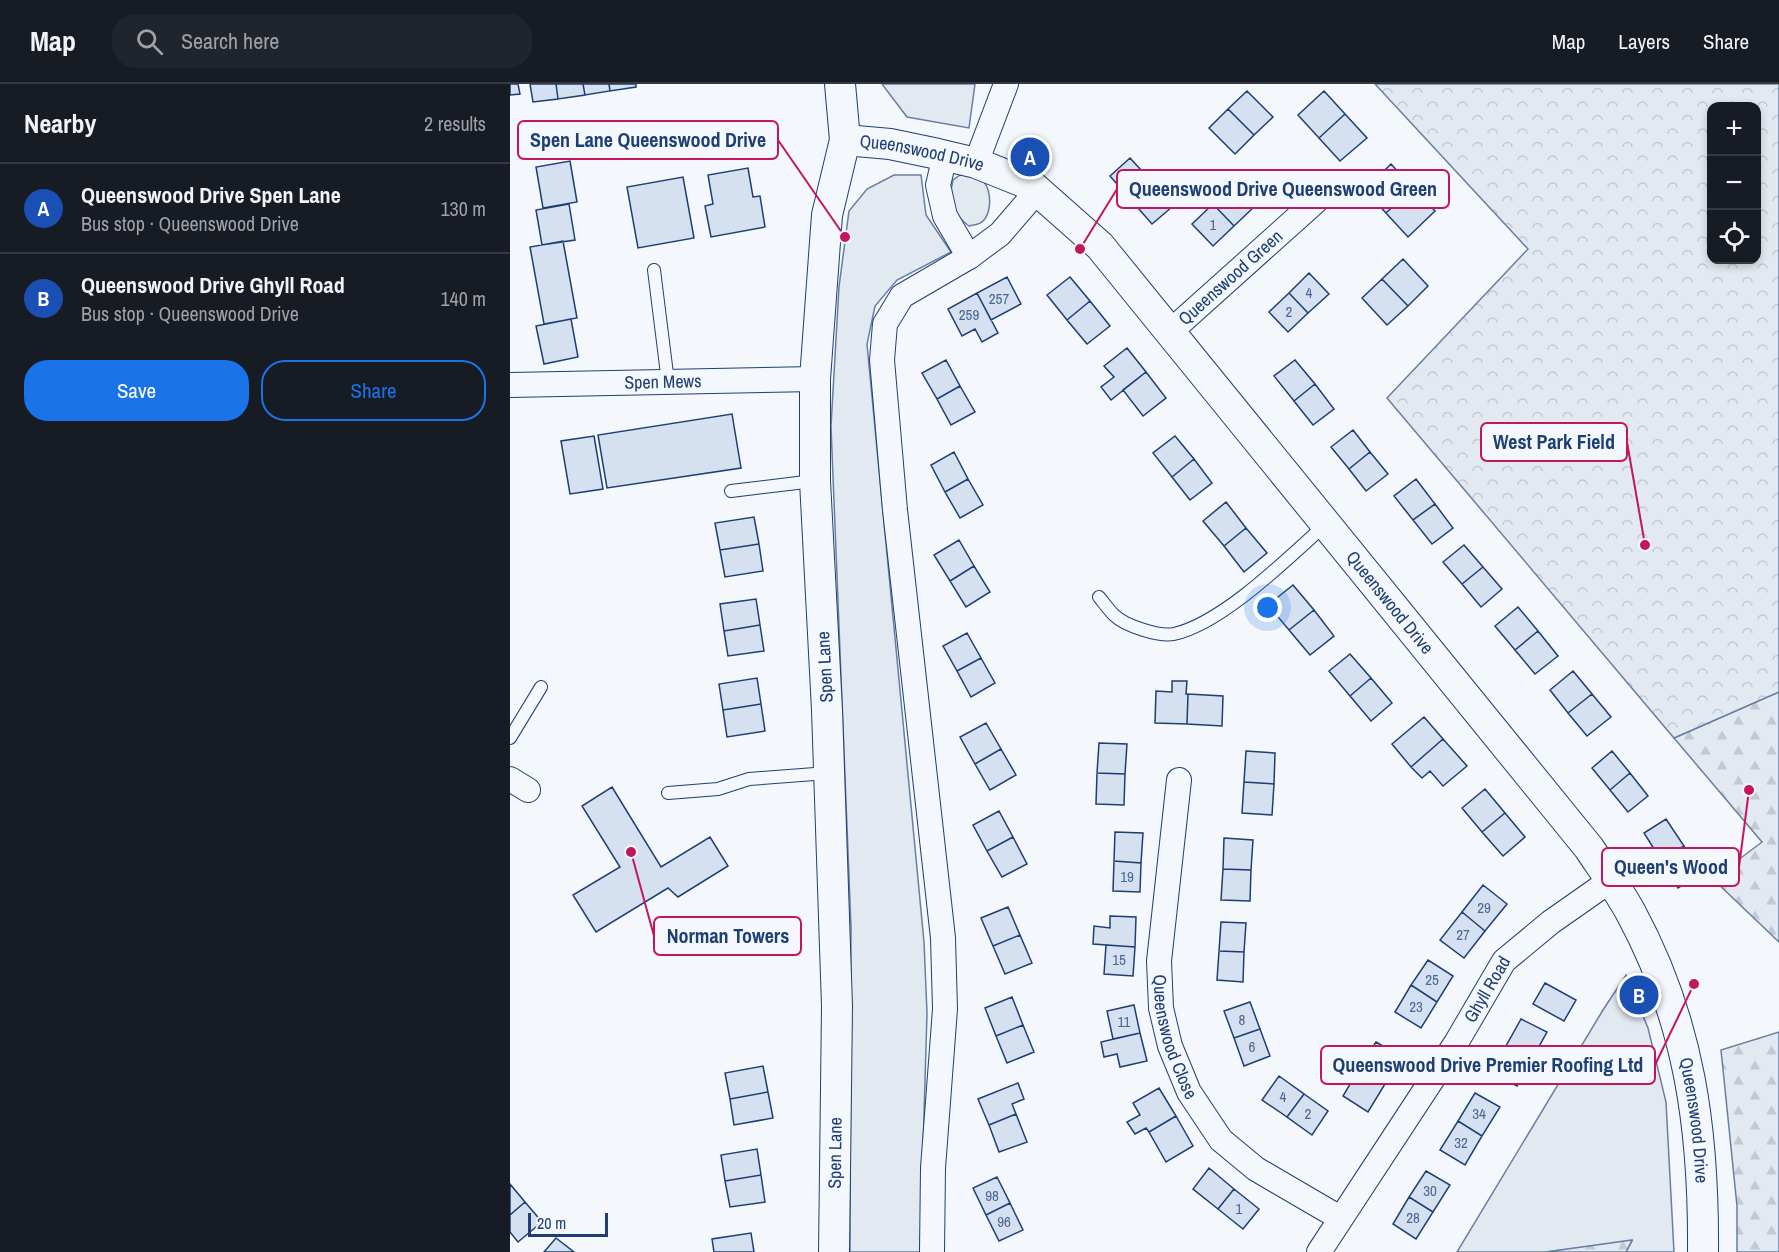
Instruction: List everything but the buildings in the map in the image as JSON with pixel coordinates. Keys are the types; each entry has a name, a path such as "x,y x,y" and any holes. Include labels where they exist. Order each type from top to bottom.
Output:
{"street":[{"name":"Spen Lane","path":"834,1252 837,1006 815,480 815,379 826,215 845,140 840,84"},
{"path":"976,163 1006,84"},
{"name":"Queenswood Drive","path":"845,140 890,144 976,163 1031,184 1100,246 1590,848 1631,913 1649,950 1669,1000 1687,1060 1698,1125 1704,1194 1703,1252"},
{"path":"945,156 938,185 945,216 969,257"},
{"path":"932,1252 933,1168 945,1010 943,938 895,510 882,360 885,324 902,296 969,257 1000,234 1038,190"},
{"name":"Queenswood Green","path":"1170,331 1316,201"},
{"name":"Spen Mews","path":"510,385 815,379"},
{"name":"Queenswood Close","path":"1179,780 1159,961 1161,1008 1170,1046 1189,1092 1221,1140 1256,1169 1340,1218"},
{"name":"Ghyll Road","path":"1319,1252 1456,1043 1504,961 1551,922 1611,880"}],"lane":[{"path":"654,270 668,382"},
{"path":"731,491 815,480"},
{"path":"1100,597 1115,617 1143,630 1173,634 1211,619 1264,579 1327,524"},
{"path":"510,738 541,687"},
{"path":"668,793 718,789 748,779 829,773"}],"green space":[{"path":"882,84 975,84 969,128 907,117"},
{"path":"1375,84 1779,84 1779,692 1674,738 1387,398 1528,249"},
{"path":"894,175 921,175 926,215 951,252 897,280 875,306 867,344 924,942 927,1013 920,1252 850,1252 851,927 831,426 839,287 849,211 867,189"},
{"path":"960,175 980,179 988,191 990,198 988,211 983,221 978,224 969,226 959,217 953,206 951,194 953,180"},
{"path":"1779,692 1779,942 1713,879 1762,842 1674,738"},
{"path":"1626,975 1648,1028 1666,1102 1674,1252 1626,1252 1632,1241 1546,1252 1457,1252 1603,1010"},
{"path":"1779,1032 1779,1252 1737,1252 1737,1206 1721,1050"},
{"path":"1632,1240 1626,1252 1546,1252"}],"place":[{"name":"Queenswood Drive Spen Lane","path":"1030,157"},
{"name":"Spen Lane Queenswood Drive","path":"845,237"},
{"name":"Queenswood Drive Queenswood Green","path":"1080,249"},
{"name":"West Park Field","path":"1645,545"},
{"name":"Queen's Wood","path":"1749,790"},
{"name":"Norman Towers","path":"631,852"},
{"name":"Queenswood Drive Premier Roofing Ltd","path":"1694,984"},
{"name":"Queenswood Drive Ghyll Road","path":"1639,995"}]}
